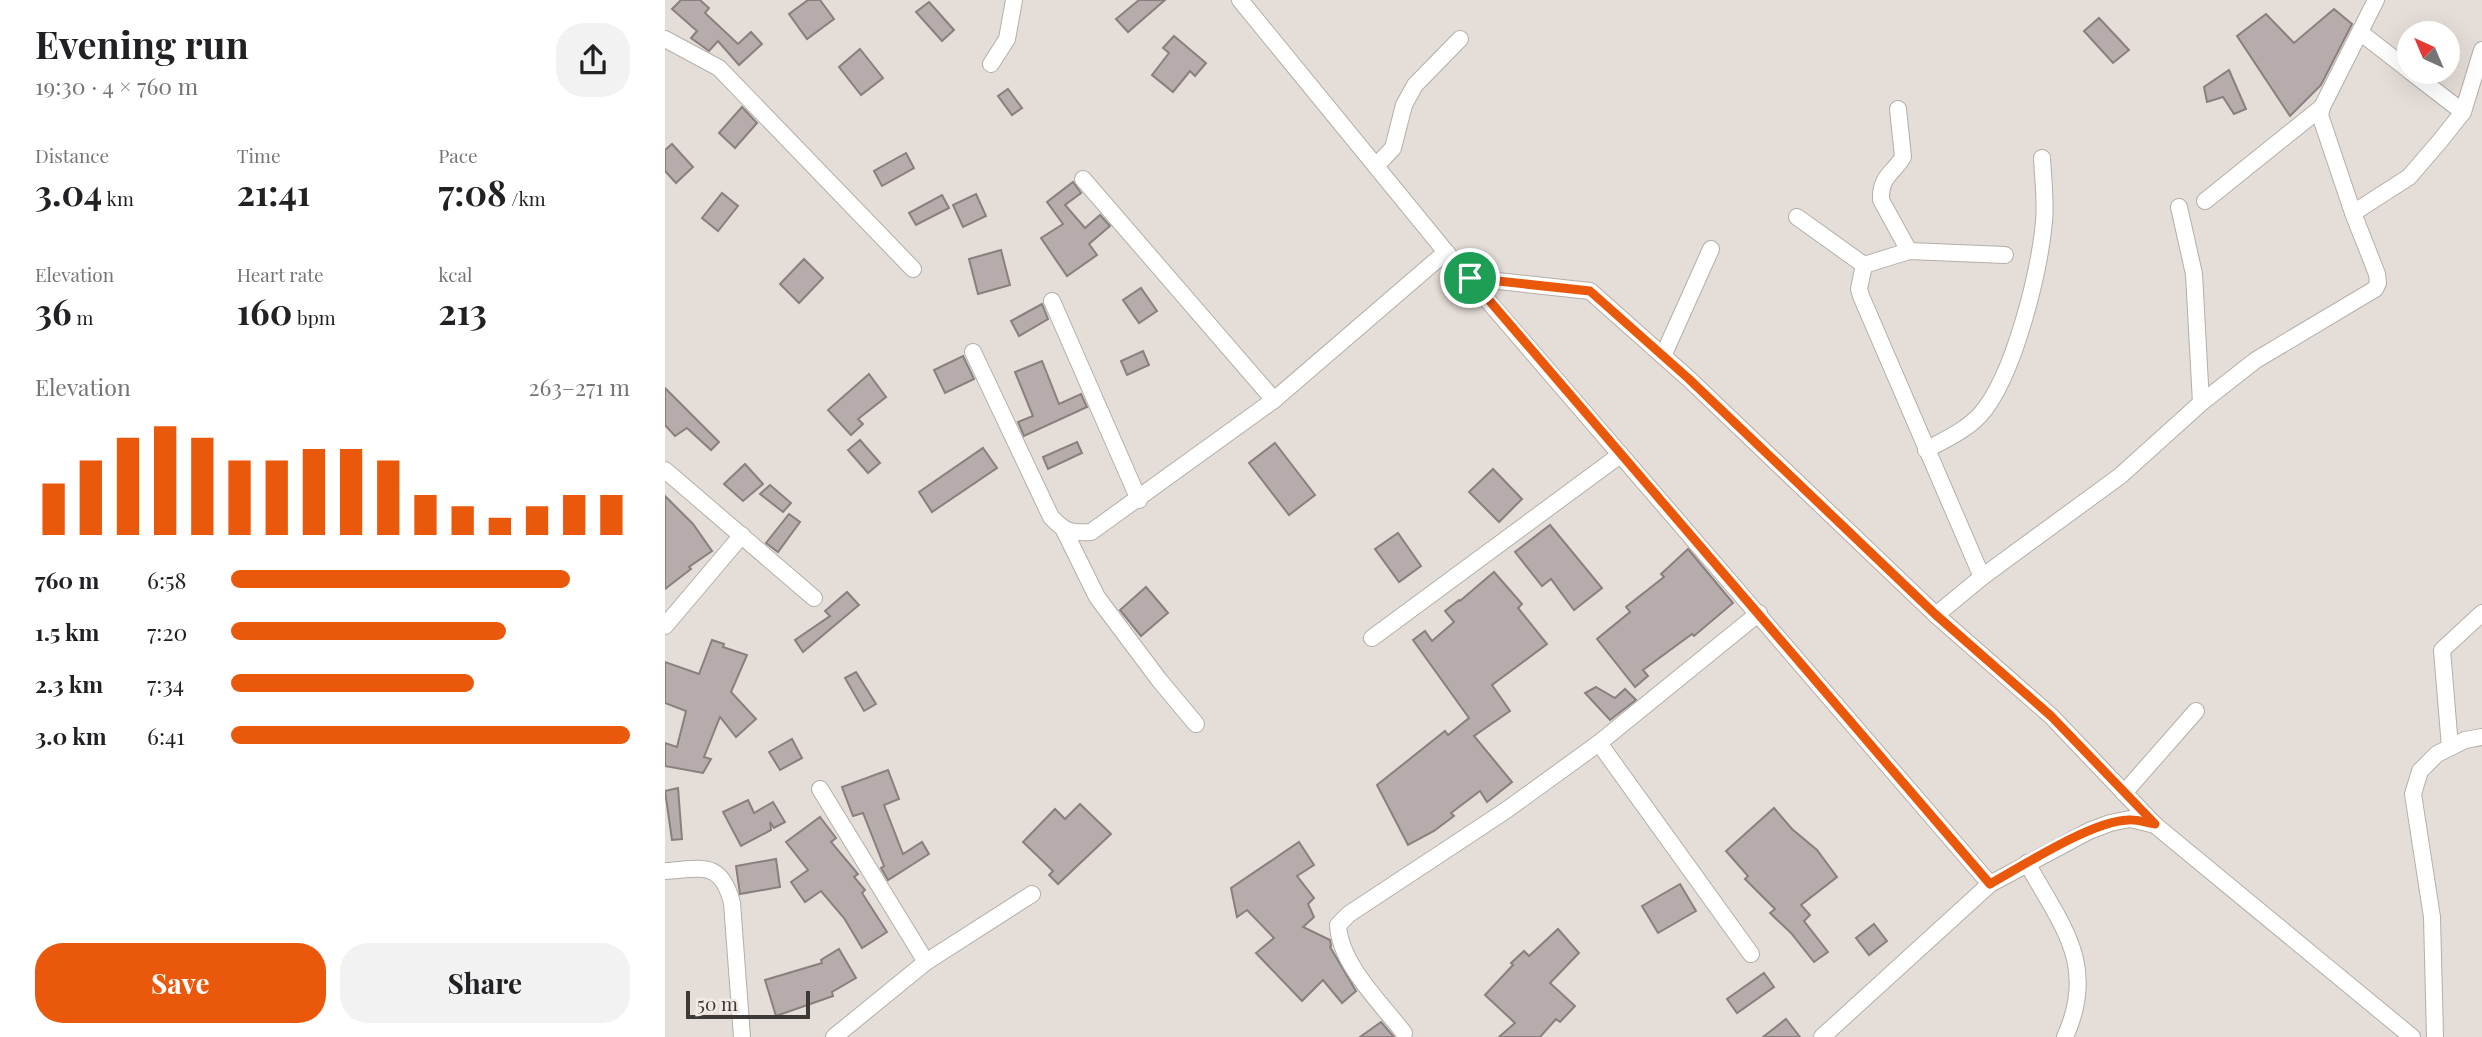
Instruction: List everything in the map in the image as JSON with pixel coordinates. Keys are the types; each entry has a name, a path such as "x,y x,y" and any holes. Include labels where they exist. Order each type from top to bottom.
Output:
{"street":[{"path":"991,64 1007,39 1014,0"},
{"path":"1240,0 1446,252 1990,884"},
{"path":"2205,201 2322,107 2376,0"},
{"path":"2361,33 2397,61"},
{"path":"1377,165 1393,148 1404,105 1415,85 1460,38"},
{"path":"665,39 719,68 913,269"},
{"path":"2353,213 2409,177 2463,112 2482,50"},
{"path":"2427,84 2463,112"},
{"path":"1936,615 1982,577 2120,476 2201,403 2256,360 2375,289 2378,283 2377,274 2321,122 2322,107"},
{"path":"1898,109 1903,157 1887,175 1881,200 1909,251"},
{"path":"1926,450 1968,427 1981,414 2007,368 2036,277 2044,219 2042,158"},
{"path":"1083,179 1274,400"},
{"path":"2179,208 2194,274 2201,403"},
{"path":"1797,217 1864,265"},
{"path":"1663,356 1711,248"},
{"path":"1864,265 1909,251 2005,255"},
{"path":"1064,530 1091,532 1139,500 1274,400 1446,252"},
{"path":"1864,265 1859,289 1861,296 1982,577"},
{"path":"1470,278 1590,291 1663,356 1936,615 2051,716 2155,824 2412,1037"},
{"path":"1052,301 1139,500"},
{"path":"973,352 1051,517 1064,530 1097,597 1196,724"},
{"path":"1372,638 1620,456"},
{"path":"665,470 814,598"},
{"path":"665,626 742,535"},
{"path":"1404,1033 1344,955 1338,925 1349,914 1505,811 1599,743 1759,613"},
{"path":"2450,747 2442,650 2482,613"},
{"path":"2124,793 2196,711"},
{"path":"2435,1037 2432,917 2413,794 2420,771 2437,754 2465,740 2482,737"},
{"path":"1599,743 1751,954"},
{"path":"820,789 926,962"},
{"path":"1822,1037 1990,884 2089,831 2110,823 2130,819 2155,824"},
{"path":"2027,863 2074,948 2078,998 2065,1037"},
{"path":"665,871 709,869 727,885 732,903 742,1037"},
{"path":"834,1037 926,962 1032,894"}],"building":[{"path":"681,0 700,0 709,8 705,13 738,44 751,32 762,44 739,65 718,41 709,51 691,38 697,31 672,9"},
{"path":"808,0 820,0 834,19 807,39 789,14"},
{"path":"1139,0 1165,0 1128,32 1116,19"},
{"path":"929,2 954,30 942,41 916,12"},
{"path":"2334,9 2352,24 2321,85 2290,116 2237,36 2266,14 2294,43"},
{"path":"2099,18 2129,50 2113,63 2084,31"},
{"path":"1174,36 1206,63 1195,76 1190,71 1173,92 1152,75 1169,53 1163,48"},
{"path":"860,49 883,78 861,95 839,67"},
{"path":"2229,70 2246,109 2234,114 2223,97 2207,102 2204,87"},
{"path":"1008,89 1022,108 1012,115 998,96"},
{"path":"742,107 757,123 735,148 719,133"},
{"path":"672,144 693,167 676,183 665,171 665,150"},
{"path":"906,153 914,168 882,186 874,171"},
{"path":"1073,182 1081,193 1065,205 1085,228 1100,215 1110,226 1089,244 1097,255 1067,276 1041,238 1063,224 1047,202"},
{"path":"722,193 738,206 718,231 702,218"},
{"path":"976,194 986,216 963,227 953,205"},
{"path":"942,195 949,208 916,225 909,213"},
{"path":"1001,250 1010,285 978,294 969,259"},
{"path":"804,259 823,278 799,303 780,284"},
{"path":"1141,288 1157,311 1139,323 1123,300"},
{"path":"1042,304 1048,319 1019,336 1011,321"},
{"path":"1143,351 1149,365 1127,375 1121,361"},
{"path":"963,356 974,379 945,393 934,370"},
{"path":"1042,361 1059,404 1081,394 1087,407 1024,436 1018,422 1033,416 1015,372"},
{"path":"869,374 886,397 858,419 863,424 851,435 828,410"},
{"path":"665,388 719,442 711,450 687,428 675,436 665,425"},
{"path":"860,440 880,463 868,473 848,450"},
{"path":"1077,442 1082,453 1048,469 1043,457"},
{"path":"1275,443 1315,495 1289,515 1249,463"},
{"path":"983,448 997,468 932,512 919,492"},
{"path":"745,464 763,484 743,501 724,484"},
{"path":"1493,469 1522,499 1499,522 1469,492"},
{"path":"770,485 791,503 783,512 760,494"},
{"path":"665,496 693,524 712,551 665,589"},
{"path":"789,514 800,522 778,552 766,543"},
{"path":"1550,525 1602,588 1574,610 1551,579 1542,586 1515,552"},
{"path":"1398,533 1421,566 1399,582 1375,549"},
{"path":"1688,549 1733,603 1694,636 1692,634 1643,670 1648,676 1635,687 1597,639 1630,612 1626,607 1664,577 1661,574"},
{"path":"1494,572 1522,604 1518,608 1547,644 1492,685 1510,711 1474,736 1512,782 1487,802 1480,791 1451,813 1454,816 1434,831 1408,845 1377,785 1445,731 1448,735 1469,718 1413,640 1425,631 1432,641 1454,622 1445,611"},
{"path":"1146,587 1168,613 1141,636 1120,610"},
{"path":"847,592 859,605 803,652 795,640 830,616 825,611"},
{"path":"712,640 724,644 723,647 747,655 731,692 756,719 736,737 720,717 704,757 711,759 703,773 665,766 665,743 677,747 686,711 665,703 665,662 699,674"},
{"path":"856,672 876,704 864,711 845,678"},
{"path":"1596,687 1615,698 1625,689 1636,700 1610,720 1585,693"},
{"path":"792,739 802,758 780,770 769,752"},
{"path":"888,770 899,799 884,805 903,854 922,842 929,854 888,880 881,868 884,866 863,813 853,816 842,787"},
{"path":"678,788 682,839 672,840 665,791"},
{"path":"748,800 754,813 773,802 785,822 774,828 770,822 771,830 741,846 723,812"},
{"path":"1080,804 1111,834 1058,884 1049,875 1053,871 1023,842 1055,809 1065,819"},
{"path":"1774,808 1792,829 1817,850 1837,877 1801,905 1810,915 1804,921 1828,952 1814,962 1791,933 1770,913 1775,909 1745,879 1748,876 1726,851"},
{"path":"820,817 836,838 831,842 858,874 854,877 865,890 862,893 887,932 862,948 844,918 821,891 805,902 791,882 808,870 786,842"},
{"path":"1299,842 1314,865 1297,876 1314,898 1308,904 1314,917 1303,927 1330,940 1330,947 1356,991 1342,1003 1323,980 1302,1001 1256,953 1274,938 1247,910 1237,917 1231,888"},
{"path":"776,859 780,887 740,894 736,866"},
{"path":"1680,884 1696,911 1658,933 1642,906"},
{"path":"1874,924 1887,941 1869,955 1856,938"},
{"path":"1558,929 1579,953 1550,983 1575,1006 1560,1022 1556,1019 1540,1037 1499,1037 1515,1023 1485,995 1524,951 1529,956"},
{"path":"839,949 856,978 832,992 833,996 776,1016 765,980 822,963 821,960"},
{"path":"1764,973 1774,987 1737,1013 1727,999"},
{"path":"1786,1019 1800,1037 1763,1037"},
{"path":"1381,1022 1394,1037 1360,1037"}],"route":[{"path":"1470,278 1590,291 1689,379 1936,615 2051,716 2155,824 2130,819 2110,823 2089,831 1990,884 1470,278"}]}
